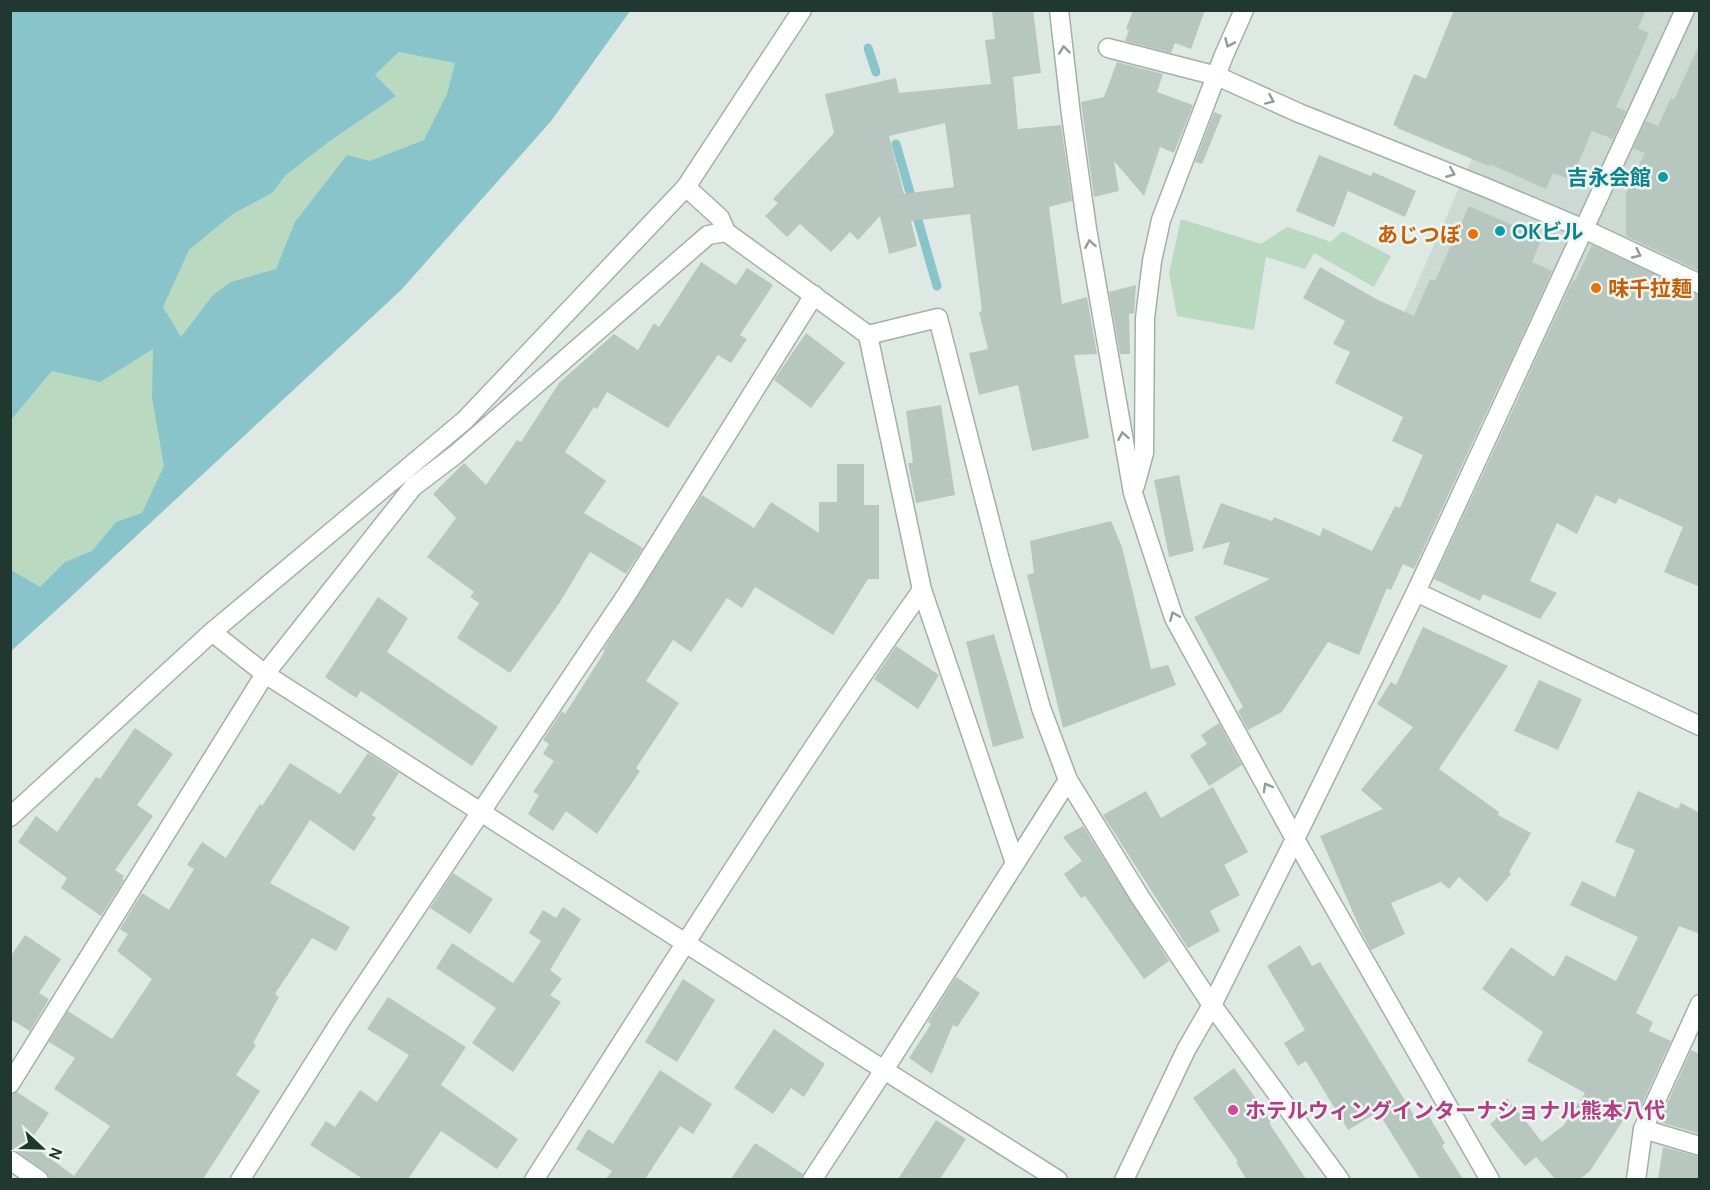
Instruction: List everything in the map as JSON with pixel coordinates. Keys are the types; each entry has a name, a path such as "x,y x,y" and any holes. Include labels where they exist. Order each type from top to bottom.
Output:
{"street":[{"path":"10,817 212,632 465,420 686,187 801,10"},
{"path":"1059,10 1087,229 1134,493 1174,618 1295,839 1490,1179"},
{"path":"1134,493 1144,453 1145,318 1152,261 1161,220 1244,10"},
{"path":"1124,1179 1186,1050 1212,1005 1416,592 1685,10"},
{"path":"1108,48 1216,76 1487,188 1700,284"},
{"path":"686,187 720,218 726,232 868,335 922,590 1015,863"},
{"path":"10,1084 265,674 413,486 454,455 708,235 726,232"},
{"path":"240,1179 340,1022 627,594 814,295"},
{"path":"868,335 938,318 1022,642 1041,708 1068,780 1140,897 1212,1005 1340,1179"},
{"path":"534,1179 878,651 922,590"},
{"path":"1416,592 1700,726"},
{"path":"212,632 265,674 1058,1179"},
{"path":"812,1179 1068,780"},
{"path":"1636,1179 1642,1129 1700,1004"},
{"path":"1642,1129 1700,1146"},
{"path":"10,1160 39,1179"}],"shaded area":[{"path":"1537,11 1699,11 1700,452 1694,463 1396,331"}],"green space":[{"path":"630,11 551,121 401,290 11,651 11,420 52,371 233,214 272,193 286,175 330,141 396,96 375,75 399,52"},
{"path":"1181,219 1261,244 1287,227 1331,242 1342,231 1391,256 1374,287 1314,253 1305,269 1266,257 1254,330 1177,316 1169,273"}],"water":[{"path":"11,10 630,11 551,121 401,290 11,651 11,570 40,587 65,562 92,551 116,522 142,513 164,466 152,398 153,349 100,382 52,371 11,420","holes":["399,52 455,63 447,94 424,140 370,161 347,155 295,222 276,269 231,282 213,295 181,337 163,307 189,250 233,214 272,193 286,175 330,141 396,96 375,75"]}],"building":[{"path":"992,10 1033,10 1041,73 1013,77 1018,129 1061,125 1072,201 1049,207 1062,304 1087,297 1097,354 1074,355 1089,438 1032,451 1018,385 979,395 969,353 988,349 979,312 982,311 970,214 911,221 917,246 889,254 880,216 858,240 850,232 831,252 800,224 787,237 765,216 778,203 773,199 834,133 825,94 896,78 899,93 991,84 985,40 995,39","holes":["945,123 954,187 904,194 889,136"]},
{"path":"1133,10 1205,10 1191,49 1175,43 1171,53 1125,41 1129,30 1126,29"},
{"path":"1454,10 1646,10 1638,28 1649,33 1616,107 1626,111 1613,139 1592,131 1571,180 1553,173 1546,189 1393,125 1414,74 1426,79"},
{"path":"1700,43 1700,271 1626,236 1626,193 1645,153 1633,148 1646,121 1658,126 1671,98 1674,100"},
{"path":"1117,62 1163,74 1157,92 1193,105 1174,153 1160,147 1144,196 1114,161 1119,191 1094,197 1081,102 1104,97"},
{"path":"1214,112 1222,115 1202,164 1195,162"},
{"path":"1319,155 1371,176 1373,172 1416,191 1405,217 1348,191 1334,227 1296,211"},
{"path":"1469,206 1542,238 1532,262 1552,271 1414,569 1403,564 1391,590 1387,588 1359,655 1328,642 1282,712 1248,730 1238,711 1243,707 1194,617 1270,579 1223,564 1230,542 1202,549 1221,503 1272,521 1274,517 1320,536 1323,528 1372,551 1395,506 1400,508 1423,455 1392,441 1403,417 1335,383 1350,352 1333,344 1345,321 1303,298 1320,267 1378,300 1414,316 1430,279 1435,281"},
{"path":"1592,245 1700,295 1700,587 1664,572 1683,527 1619,498 1616,504 1596,495 1577,534 1557,523 1530,581 1557,593 1540,619 1483,594 1480,601 1434,579 1573,280 1575,281"},
{"path":"701,262 736,285 747,268 773,285 740,335 747,339 731,363 718,355 668,428 607,392 597,409 594,407 565,452 606,481 584,513 643,548 626,574 590,552 560,602 510,673 457,638 479,603 470,597 474,592 427,557 456,518 433,494 464,463 486,485 517,440 521,442 559,383 614,334 638,350 654,323 659,327"},
{"path":"1136,285 1134,313 1129,314 1130,354 1120,354 1109,292"},
{"path":"806,333 845,363 811,408 774,380"},
{"path":"941,405 955,495 916,503 908,463 913,463 906,411"},
{"path":"837,464 864,464 864,505 879,505 879,579 868,579 833,635 755,587 742,608 727,598 691,652 673,640 646,681 679,703 636,768 640,771 597,834 566,811 553,831 528,814 539,795 533,792 554,761 543,754 549,744 543,740 562,711 565,714 702,495 754,528 771,502 819,533 819,502 837,502"},
{"path":"1179,475 1194,551 1169,557 1154,480"},
{"path":"1111,521 1122,547 1151,669 1168,665 1176,685 1063,728 1027,575 1034,573 1030,541"},
{"path":"378,597 408,618 387,652 498,727 472,766 361,691 356,698 325,677"},
{"path":"1423,627 1508,666 1439,769 1499,812 1498,815 1531,833 1509,872 1511,874 1487,902 1459,877 1449,889 1441,882 1391,903 1405,934 1371,950 1320,836 1383,809 1361,790 1413,727 1377,704 1391,682 1396,685"},
{"path":"994,634 1024,738 993,747 966,642"},
{"path":"896,646 939,675 918,709 874,679"},
{"path":"1539,680 1582,699 1558,750 1514,731"},
{"path":"1219,723 1242,765 1209,786 1190,755 1207,744 1201,735"},
{"path":"135,728 173,754 137,805 153,816 115,870 124,876 122,879 124,880 101,916 61,888 67,878 18,842 36,816 57,832 96,777 100,779"},
{"path":"368,753 399,773 372,815 376,818 354,851 310,820 270,883 350,927 336,951 312,938 275,994 279,997 253,1043 256,1045 236,1075 260,1091 203,1179 50,1179 45,1171 10,1149 10,1095 17,1092 49,1113 29,1143 74,1176 110,1126 54,1089 75,1058 49,1042 68,1011 112,1039 152,979 117,951 128,934 120,929 142,893 169,910 194,869 187,865 202,842 226,858 260,804 262,806 290,763 340,794"},
{"path":"1213,787 1248,852 1224,865 1240,895 1210,911 1220,931 1188,948 1103,815 1146,791 1161,818"},
{"path":"1638,791 1678,809 1681,803 1700,813 1700,934 1679,926 1636,1013 1653,1022 1649,1031 1671,1041 1638,1113 1630,1110 1590,1171 1580,1179 1555,1179 1536,1157 1525,1166 1490,1124 1495,1120 1507,1098 1542,1142 1564,1125 1585,1093 1527,1061 1543,1032 1482,989 1511,947 1554,977 1566,955 1616,981 1638,937 1570,905 1582,881 1615,897 1635,850 1615,842"},
{"path":"1083,826 1169,961 1144,979 1085,896 1081,898 1064,874 1082,861 1063,837"},
{"path":"453,873 493,899 470,934 430,908"},
{"path":"563,907 581,919 550,970 562,979 550,995 561,1002 513,1072 472,1043 496,1008 436,968 452,943 513,983 541,941 529,933 543,910 556,918"},
{"path":"25,935 61,959 39,993 49,999 30,1031 10,1019 10,957"},
{"path":"1300,945 1312,966 1320,962 1417,1120 1428,1115 1445,1143 1442,1146 1463,1179 1420,1179 1378,1112 1348,1130 1306,1061 1298,1066 1284,1043 1305,1030 1267,966"},
{"path":"956,977 980,993 957,1027 953,1025 932,1074 909,1058 931,1024 928,1022"},
{"path":"683,979 715,1000 677,1062 645,1042"},
{"path":"388,997 466,1047 441,1085 518,1139 497,1169 441,1131 408,1179 363,1179 310,1145 326,1121 335,1127 360,1090 377,1102 409,1055 367,1029"},
{"path":"774,1029 825,1064 804,1097 791,1088 773,1114 734,1088"},
{"path":"1691,1050 1700,1054 1700,1134 1659,1122"},
{"name":"ホテルウィングインターナショナル熊本八代","path":"1234,1068 1272,1121 1269,1123 1306,1179 1246,1179 1236,1162 1238,1161 1193,1098"},
{"path":"660,1070 712,1104 693,1134 680,1126 645,1179 606,1179 612,1171 576,1149 588,1129 613,1144"},
{"path":"936,1120 966,1139 940,1179 898,1179"},
{"path":"755,1143 803,1174 801,1179 731,1179"},
{"path":"1663,1147 1700,1157 1700,1179 1658,1179"}],"waterway":[{"path":"868,48 876,72"},
{"path":"896,144 937,286"}],"place":[{"name":"吉永会館","path":"1663,177"},
{"name":"OKビル","path":"1500,231"},
{"name":"あじつぼ","path":"1473,234"},
{"name":"味千拉麺","path":"1596,288"},
{"name":"ホテルウィングインターナショナル熊本八代","path":"1233,1110"}]}
